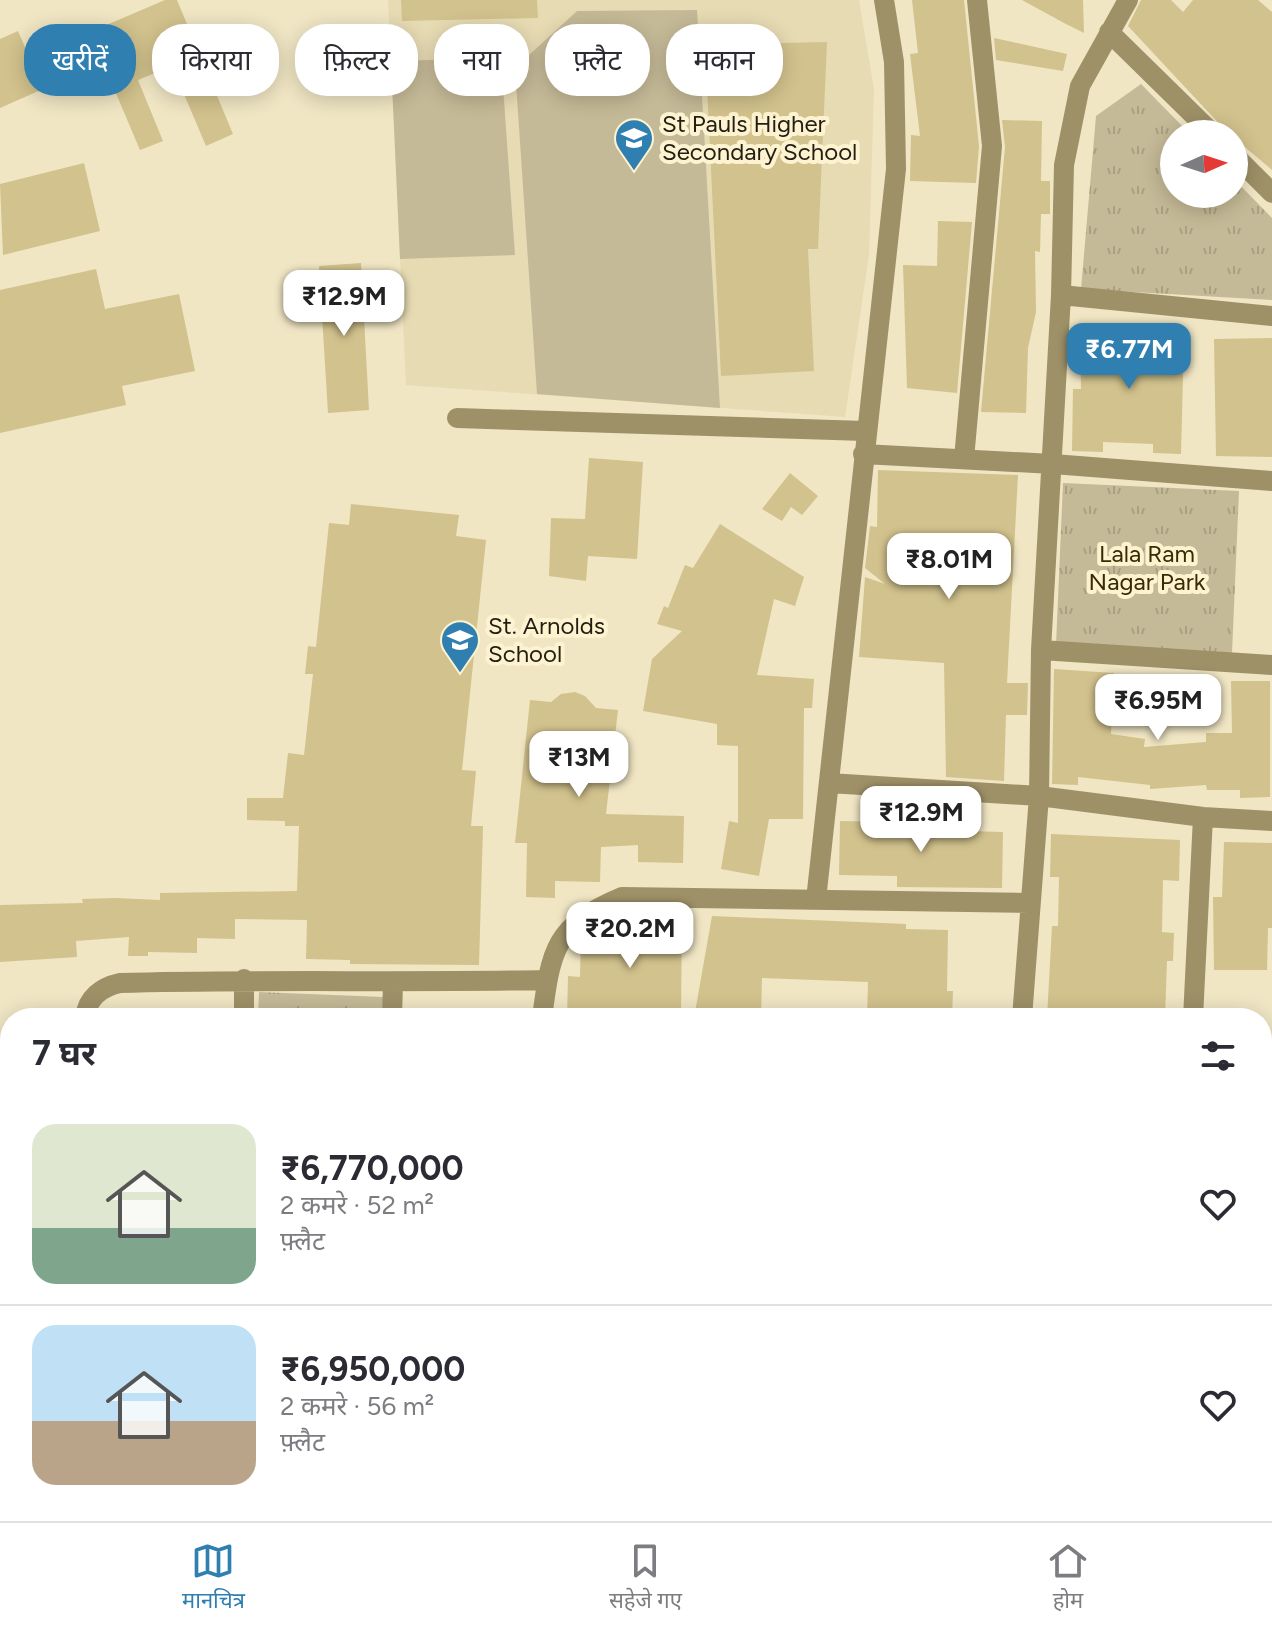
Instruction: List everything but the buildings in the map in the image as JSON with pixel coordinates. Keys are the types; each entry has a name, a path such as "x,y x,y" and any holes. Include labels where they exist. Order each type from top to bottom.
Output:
{"street":[{"path":"816,900 896,169 894,62 884,0"},
{"path":"964,459 992,146 977,0"},
{"path":"1023,1008 1039,796 1041,650 1053,464 1064,165 1080,86 1128,0"},
{"path":"1109,32 1199,120"},
{"path":"1248,169 1272,193"},
{"path":"1061,295 1272,316"},
{"path":"457,418 865,431"},
{"path":"863,454 1053,464 1272,481"},
{"path":"1041,650 1272,665"},
{"path":"829,783 1039,796 1203,817 1272,821"},
{"path":"1193,1008 1203,817"},
{"path":"543,1008 547,980 562,936 588,911 622,897 1029,903"},
{"path":"88,1008 103,987 120,983 244,979 393,983 547,980"},
{"path":"244,979 244,1008"},
{"path":"392,1008 393,983"}],"shaded area":[{"name":"St Pauls Higher Secondary School","path":"388,0 859,0 874,89 869,255 845,417 406,385 392,96 418,96 418,24 389,24"}],"green space":[{"path":"697,10 698,24 666,24 666,96 702,96 720,408 537,394 517,96 529,96 529,55 545,40 545,96 650,96 650,24 563,24 577,11"},
{"path":"418,60 434,60 434,96 504,96 515,255 400,259 393,96 418,96"},
{"path":"1141,84 1176,120 1160,120 1160,208 1248,208 1248,193 1272,218 1272,300 1081,289 1096,116"},
{"name":"Lala Ram Nagar Park","path":"1063,483 1239,491 1232,653 1056,645"},
{"path":"259,992 383,997 383,1008 258,1008"}],"place":[{"name":"St Pauls Higher Secondary School","path":"634,172"},
{"name":"St. Arnolds School","path":"460,674"}]}
